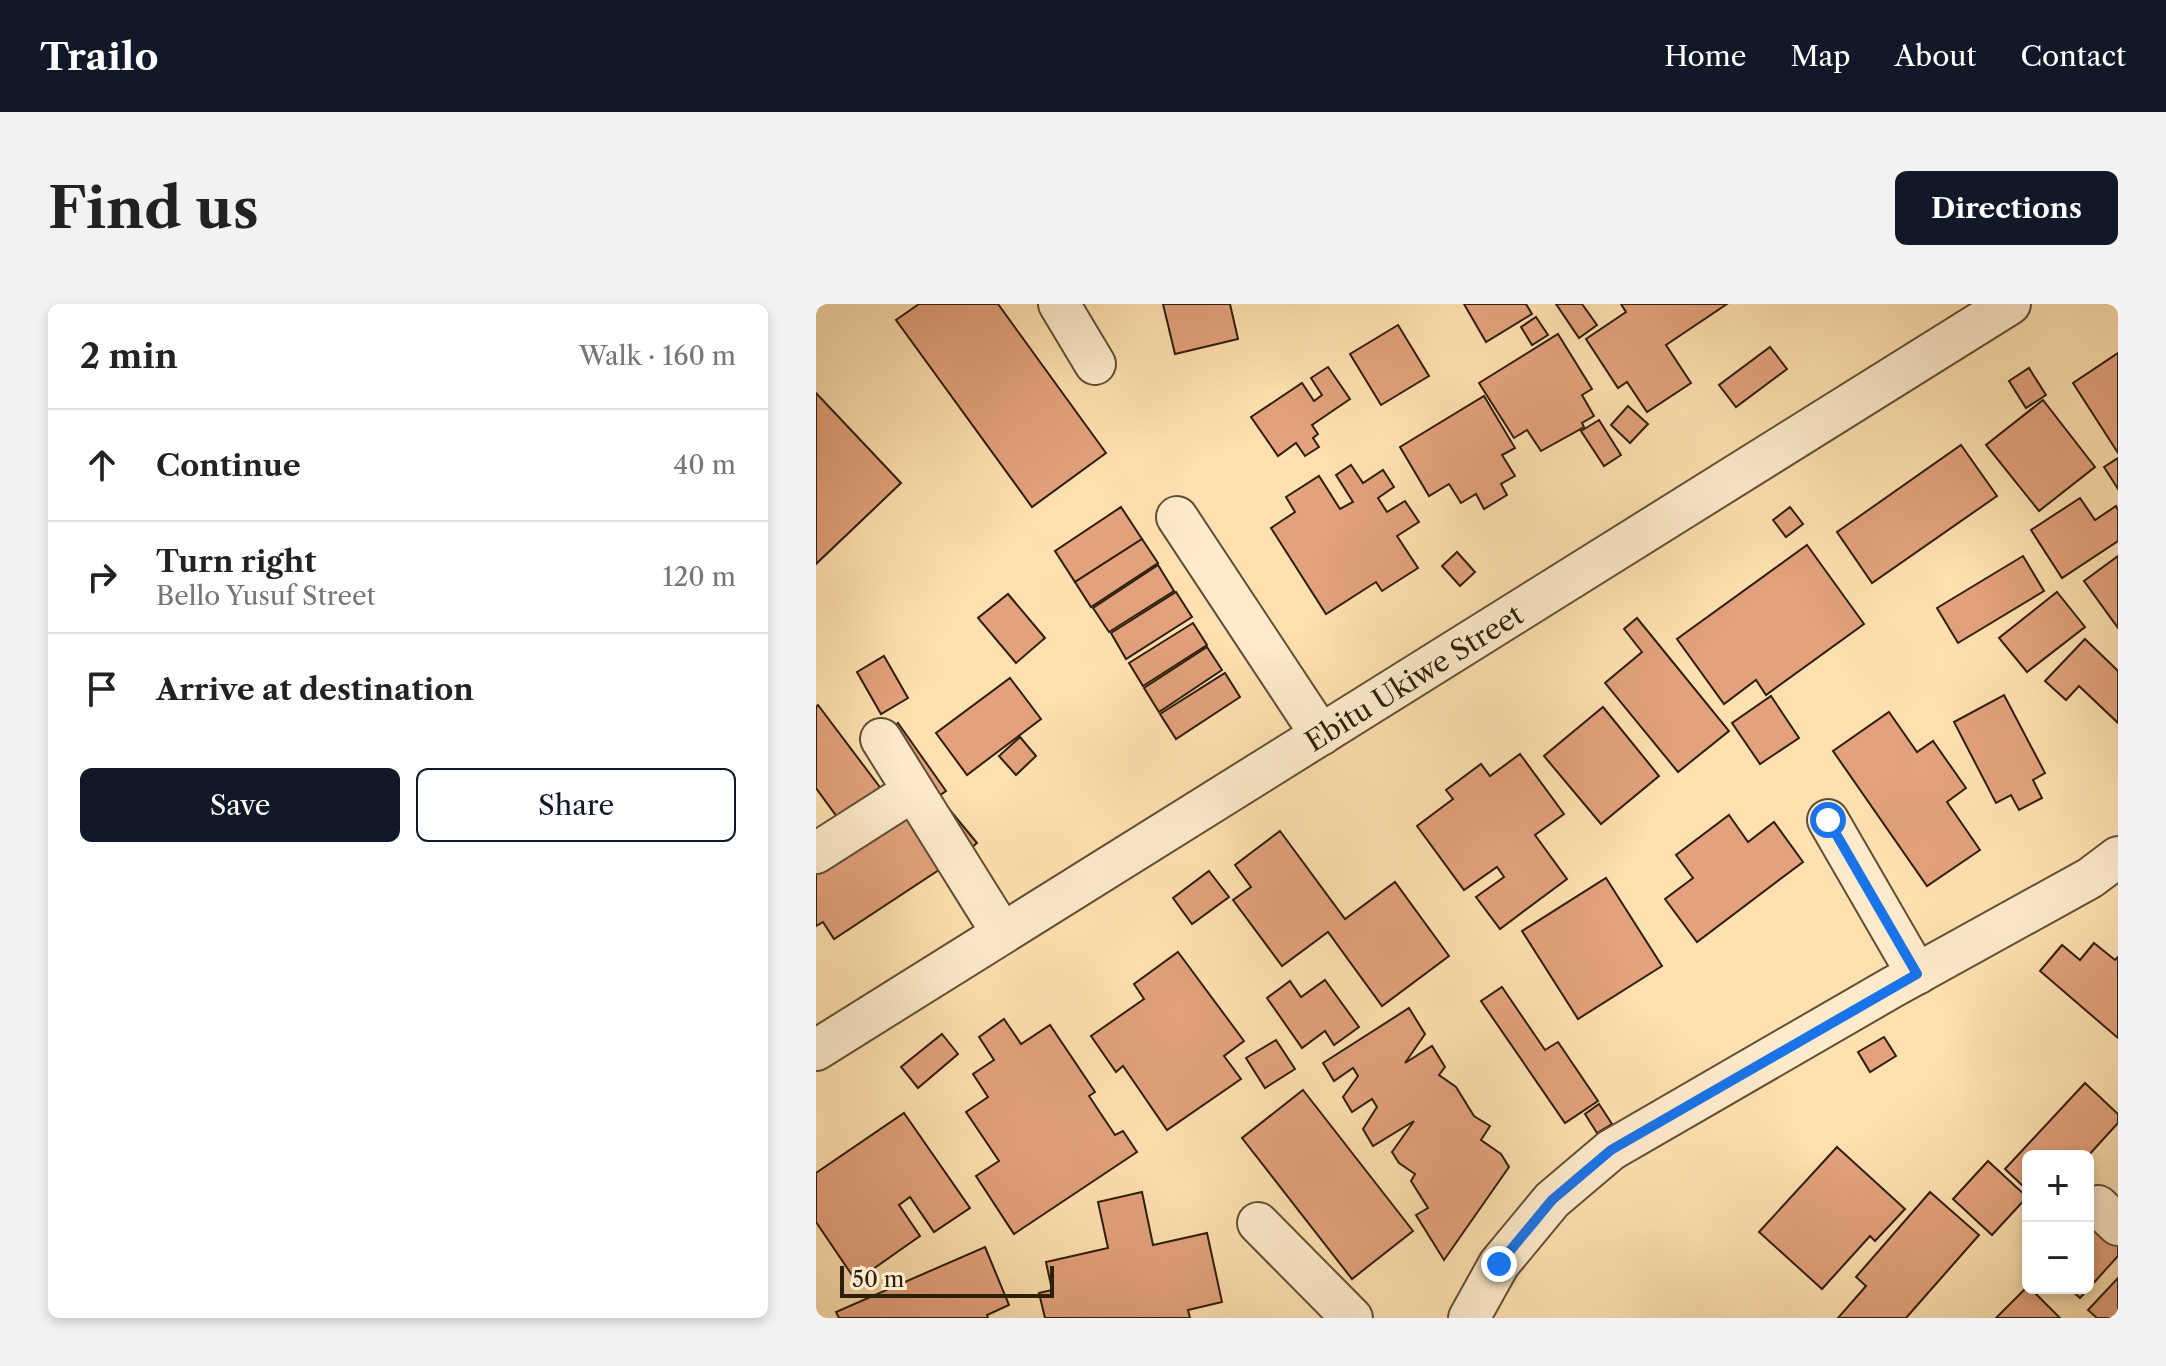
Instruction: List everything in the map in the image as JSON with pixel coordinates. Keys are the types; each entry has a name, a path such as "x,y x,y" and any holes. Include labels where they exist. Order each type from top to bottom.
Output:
{"street":[{"path":"1059,304 1095,364"},
{"name":"Ebitu Ukiwe Street","path":"816,1050 2010,304"},
{"path":"1177,517 1321,735"},
{"path":"881,739 1002,933"},
{"path":"816,853 913,791"},
{"path":"1828,820 1917,974"},
{"path":"1469,1318 1499,1264 1543,1210 1611,1150 2090,878 2118,857"},
{"path":"1258,1223 1352,1318"}],"building":[{"path":"919,304 998,304 1106,453 1032,507 896,320"},
{"path":"1163,304 1230,304 1238,339 1175,354"},
{"path":"1464,304 1526,304 1532,314 1486,342"},
{"path":"1556,304 1582,304 1597,325 1579,338"},
{"path":"1621,304 1727,304 1666,345 1691,383 1647,412 1627,382 1618,388 1586,339 1626,312"},
{"path":"1536,317 1548,335 1532,345 1521,327"},
{"path":"1398,325 1429,376 1381,405 1350,354"},
{"path":"1558,334 1592,389 1582,395 1594,416 1582,423 1584,427 1541,451 1527,430 1514,438 1479,383"},
{"path":"1770,347 1787,369 1736,407 1719,385"},
{"path":"2118,353 2118,453 2073,383"},
{"path":"1328,367 1350,399 1312,425 1318,434 1313,438 1319,447 1305,456 1296,443 1278,456 1251,417 1302,383 1314,401 1322,395 1311,378"},
{"path":"2029,368 2046,395 2026,408 2009,381"},
{"path":"816,393 901,483 816,564"},
{"path":"1484,396 1515,448 1502,455 1515,476 1501,484 1507,495 1484,509 1476,494 1461,503 1449,484 1429,496 1400,447"},
{"path":"2043,400 2095,467 2039,511 1986,445"},
{"path":"1628,406 1648,424 1630,443 1611,425"},
{"path":"1599,420 1621,455 1604,466 1581,431"},
{"path":"1961,445 1997,496 1872,583 1837,532"},
{"path":"2118,458 2118,489 2104,467"},
{"path":"1351,465 1363,483 1383,470 1394,487 1378,498 1387,512 1405,501 1419,522 1397,536 1418,568 1382,591 1376,582 1326,614 1271,528 1295,512 1286,497 1319,476 1340,509 1353,502 1336,475"},
{"path":"2080,498 2095,520 2116,506 2118,541 2062,578 2031,530"},
{"path":"1121,507 1142,539 1075,582 1055,551"},
{"path":"1790,507 1803,524 1786,537 1773,520"},
{"path":"1142,539 1158,563 1091,607 1075,582"},
{"path":"1807,545 1864,624 1766,695 1756,680 1724,704 1677,639"},
{"path":"1457,552 1475,572 1460,586 1442,566"},
{"path":"2023,556 2044,591 1958,643 1937,608"},
{"path":"2118,556 2118,628 2084,581"},
{"path":"1158,565 1174,591 1109,632 1093,608"},
{"path":"1176,592 1192,617 1126,659 1111,633"},
{"path":"2057,592 2085,627 2027,672 1999,638"},
{"path":"1008,594 1045,638 1016,663 978,618"},
{"path":"1637,618 1729,731 1678,772 1605,683 1642,652 1624,629"},
{"path":"1193,623 1207,645 1143,686 1129,663"},
{"path":"2085,639 2118,671 2118,723 2079,686 2066,700 2045,681"},
{"path":"1207,647 1222,670 1159,712 1144,688"},
{"path":"884,656 908,698 881,714 857,672"},
{"path":"1225,673 1240,697 1176,739 1160,714"},
{"path":"1010,678 1041,719 967,775 936,733"},
{"path":"2004,695 2045,773 2033,780 2042,798 2019,810 2011,795 1996,803 1954,722"},
{"path":"1771,696 1799,738 1760,764 1732,723"},
{"path":"818,705 882,790 840,821 816,788"},
{"path":"1603,707 1659,776 1601,824 1544,756"},
{"path":"1889,712 1917,752 1933,741 1966,788 1947,802 1980,850 1927,886 1833,751"},
{"path":"898,723 946,791 927,804 880,736"},
{"path":"1020,737 1036,756 1016,775 999,756"},
{"path":"1520,754 1564,814 1535,835 1567,879 1500,929 1476,897 1504,877 1497,867 1464,890 1417,826 1453,799 1446,790 1481,764 1490,776"},
{"path":"913,803 951,862 834,939 823,922 816,926 816,867"},
{"path":"949,809 977,843 962,856 934,821"},
{"path":"1729,815 1748,842 1774,822 1803,862 1697,942 1665,899 1693,878 1676,855"},
{"path":"1280,831 1345,919 1395,882 1449,956 1382,1006 1328,932 1282,966 1233,900 1251,887 1235,865"},
{"path":"1209,871 1229,897 1192,924 1173,898"},
{"path":"1606,878 1662,966 1578,1019 1522,931"},
{"path":"2094,943 2115,960 2118,957 2118,1038 2040,971 2062,945 2080,960"},
{"path":"1178,952 1244,1041 1224,1056 1241,1079 1167,1130 1123,1066 1116,1072 1091,1036 1144,999 1134,984"},
{"path":"1325,980 1359,1027 1334,1045 1325,1031 1302,1048 1267,998 1290,981 1301,997"},
{"path":"1502,987 1545,1050 1558,1042 1598,1101 1565,1123 1481,1001"},
{"path":"1409,1008 1425,1034 1405,1063 1432,1046 1445,1067 1439,1075 1456,1087 1474,1116 1490,1126 1481,1140 1501,1154 1509,1167 1444,1260 1416,1215 1428,1208 1411,1181 1415,1174 1399,1163 1392,1152 1414,1121 1373,1146 1363,1129 1377,1107 1372,1099 1352,1112 1343,1097 1358,1076 1353,1068 1334,1081 1323,1063"},
{"path":"1004,1019 1021,1044 1050,1025 1095,1092 1089,1096 1115,1135 1123,1131 1137,1152 1014,1234 976,1176 999,1161 966,1112 988,1097 973,1074 994,1060 979,1037"},
{"path":"942,1034 958,1054 918,1088 901,1067"},
{"path":"1884,1037 1896,1056 1870,1072 1858,1052"},
{"path":"1276,1040 1295,1069 1265,1088 1246,1058"},
{"path":"2085,1083 2118,1114 2118,1123 2093,1150 2023,1150"},
{"path":"1303,1090 1413,1231 1352,1279 1242,1138"},
{"path":"1599,1104 1612,1124 1597,1133 1585,1114"},
{"path":"904,1113 970,1208 934,1232 910,1197 899,1205 920,1236 856,1281 816,1222 816,1173"},
{"path":"1837,1147 1905,1209 1875,1241 1870,1236 1822,1289 1759,1232"},
{"path":"2022,1151 2022,1185 2005,1169"},
{"path":"1988,1161 2022,1192 2022,1202 1992,1235 1953,1199"},
{"path":"1142,1192 1153,1245 1207,1233 1222,1302 1188,1310 1190,1318 1045,1318 1039,1293 1052,1290 1046,1262 1108,1248 1098,1202"},
{"path":"1930,1192 1979,1235 1906,1318 1838,1318 1866,1286 1856,1277"},
{"path":"2094,1212 2118,1234 2118,1256 2094,1283"},
{"path":"985,1247 1009,1305 987,1315 988,1318 839,1318 836,1312"},
{"path":"2118,1278 2118,1315 2115,1318 2097,1318 2088,1310"},
{"path":"2022,1292 2036,1294 2060,1318 1996,1318"}],"route":[{"path":"1499,1264 1552,1200 1611,1150 1917,974 1828,820"}]}
